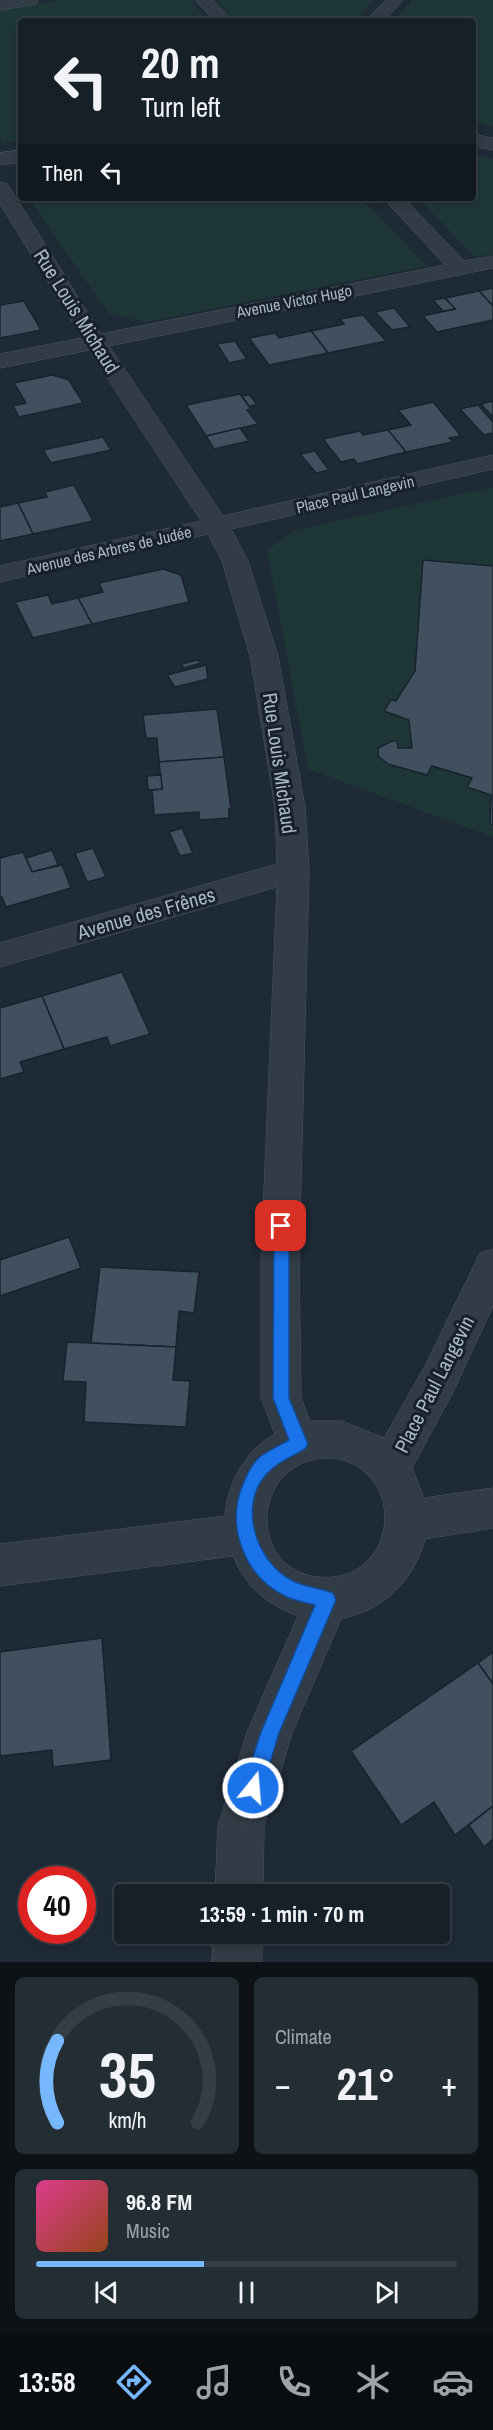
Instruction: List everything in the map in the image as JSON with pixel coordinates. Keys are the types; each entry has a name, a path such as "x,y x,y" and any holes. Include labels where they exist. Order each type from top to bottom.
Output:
{"street":[{"path":"0,5 30,0"},
{"path":"204,0 221,18"},
{"path":"378,18 395,0"},
{"path":"476,141 493,144"},
{"path":"0,159 18,156"},
{"name":"Rue Louis Michaud","path":"0,188 96,342 217,526 235,561 264,657 290,807 293,872 280,1259 281,1398 299,1444"},
{"path":"396,201 459,268"},
{"name":"Avenue Victor Hugo","path":"0,361 493,262"},
{"name":"Place Paul Langevin","path":"217,526 493,462"},
{"name":"Avenue des Arbres de Judée","path":"0,574 217,526"},
{"name":"Avenue des Frênes","path":"0,955 293,872"},
{"name":"Place Paul Langevin","path":"389,1470 439,1379 493,1265"},
{"path":"327,1440 350,1444 371,1454 389,1470 399,1485 408,1521 405,1544 395,1564 379,1582 358,1594 327,1600 289,1589 269,1574 254,1556 246,1534 244,1517 246,1500 254,1480 266,1462 299,1444 327,1440"},
{"path":"408,1521 493,1508"},
{"path":"0,1565 246,1534"},
{"path":"239,1884 242,1826 270,1732 327,1600"},
{"path":"237,1962 238,1944"}],"green space":[{"path":"63,0 190,0 206,18 18,18 18,140 3,143 0,139 0,9"},
{"path":"216,0 373,0 358,18 232,18"},
{"path":"412,0 493,0 493,126 476,123 476,18 397,18"},
{"path":"476,156 493,159 493,254 475,257 421,201 476,201"},
{"path":"31,201 363,201 427,266 145,322 108,313"},
{"path":"493,487 493,837 308,769 267,550 296,530"}],"building":[{"path":"493,288 493,306 479,291"},
{"path":"479,291 493,306 493,320 437,332 423,316 455,309 445,298"},
{"path":"445,298 455,309 443,311 433,300"},
{"path":"24,301 41,330 0,338 0,305"},
{"path":"394,308 410,327 392,330 375,312"},
{"path":"363,315 386,341 328,353 311,331 344,324 340,319"},
{"path":"311,331 328,353 269,365 249,338 275,333 279,338"},
{"path":"235,341 247,359 229,363 217,344"},
{"path":"52,375 69,380 83,403 19,417 13,406 26,403 14,383"},
{"path":"240,394 251,409 247,410 258,424 206,436 186,405"},
{"path":"250,395 257,405 249,406 242,396"},
{"path":"493,401 493,417 481,404"},
{"path":"433,402 461,436 449,438 453,442 406,452 388,430 411,425 398,410"},
{"path":"478,405 493,422 493,433 484,435 460,409"},
{"path":"240,428 249,441 214,449 206,436"},
{"path":"388,430 406,452 357,464 354,459 341,462 323,439 360,431 363,435"},
{"path":"103,437 111,450 51,463 43,450"},
{"path":"315,451 329,470 316,473 300,454"},
{"path":"74,485 93,521 33,534 18,503 47,497 45,492"},
{"path":"18,503 33,534 0,541 0,507"},
{"path":"423,560 493,566 493,825 490,824 491,795 467,787 472,778 432,766 427,775 388,764 378,756 378,748 392,741 397,741 398,748 412,748 409,720 384,711 391,700 396,701 415,671"},
{"path":"163,569 181,575 189,602 92,624 78,598 103,592 99,583"},
{"path":"48,595 52,604 78,598 92,624 33,638 15,602"},
{"path":"198,660 201,663 184,668 181,664"},
{"path":"206,665 208,679 175,687 167,675"},
{"path":"217,709 224,757 159,762 157,738 146,738 143,715"},
{"path":"224,757 231,809 229,809 229,818 199,820 199,812 154,815 152,790 162,789 159,762"},
{"path":"161,775 162,789 148,790 147,776"},
{"path":"182,828 193,853 180,856 169,832"},
{"path":"93,848 106,877 87,882 75,853"},
{"path":"52,850 58,865 32,872 26,858"},
{"path":"23,852 32,872 62,865 71,888 6,907 2,897 0,898 0,858"},
{"path":"122,972 150,1034 110,1046 107,1037 64,1049 42,996"},
{"path":"42,996 64,1049 20,1062 24,1072 0,1079 0,1008"},
{"path":"69,1237 81,1268 0,1296 0,1260"},
{"path":"100,1267 199,1272 194,1313 179,1311 176,1347 91,1343"},
{"path":"67,1342 176,1347 173,1380 190,1381 186,1427 84,1422 86,1382 63,1381"},
{"path":"102,1638 111,1760 53,1767 52,1750 0,1756 0,1652"},
{"path":"493,1652 493,1684 478,1663"},
{"path":"478,1663 493,1684 493,1806 455,1835 434,1802 401,1825 351,1751"},
{"path":"493,1806 493,1839 484,1847 469,1825"}],"route":[{"path":"253,1788 270,1732 327,1600 289,1589 269,1574 254,1556 246,1534 244,1517 246,1500 254,1480 266,1462 299,1444 281,1398 281,1226"}]}
